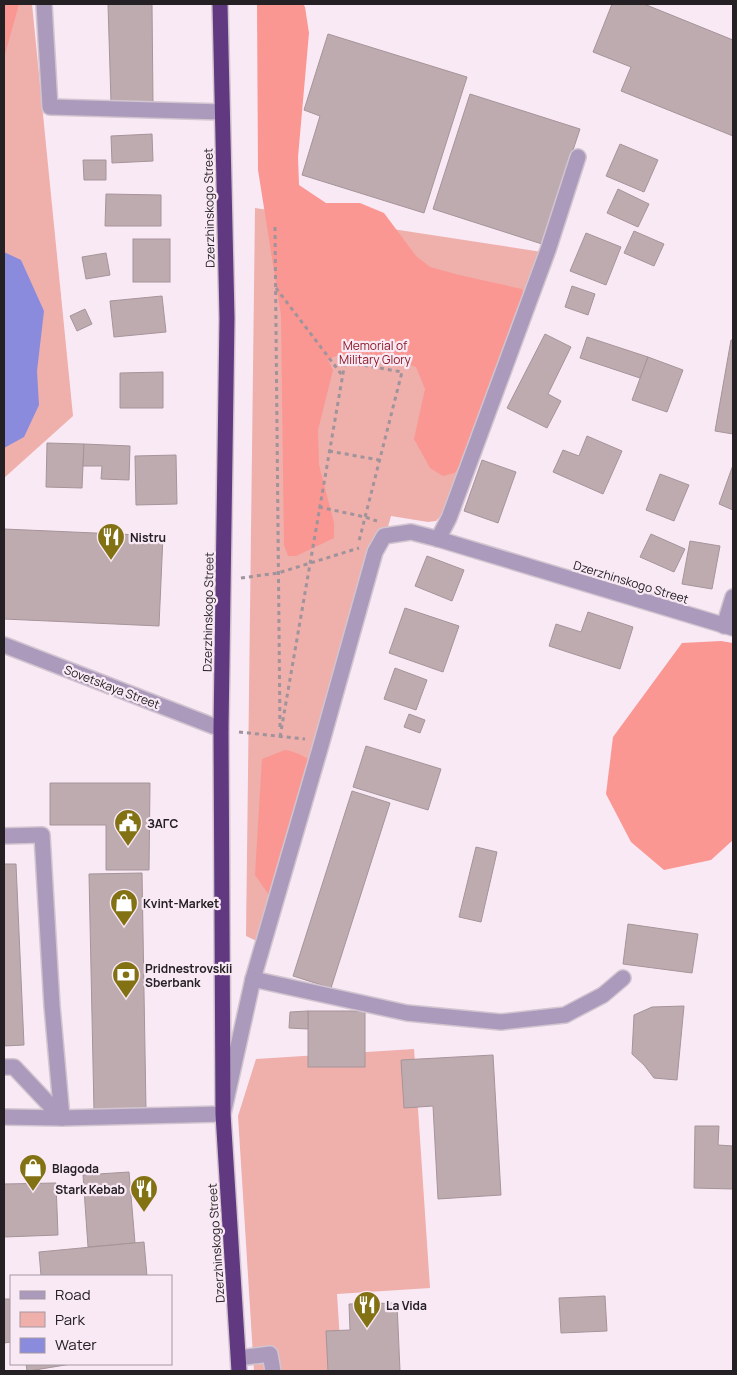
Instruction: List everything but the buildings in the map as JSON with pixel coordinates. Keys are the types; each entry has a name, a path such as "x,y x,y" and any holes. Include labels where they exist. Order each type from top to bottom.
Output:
{"highway":[{"name":"Dzerzhinskogo Street","path":"220,4 227,318 221,729 223,1114 239,1364"}],"street":[{"path":"44,4 50,108 222,112"},
{"path":"438,539 449,518 548,250 578,157"},
{"name":"Dzerzhinskogo Street","path":"223,1114 253,979 375,552 384,536 411,532 438,539 729,627"},
{"path":"729,627 733,597"},
{"name":"Sovetskaya Street","path":"4,645 221,729"},
{"path":"4,836 42,835 52,1006 62,1118"},
{"path":"253,979 407,1013 501,1022 565,1015 603,995 623,978"},
{"path":"4,1067 14,1067 62,1118"},
{"path":"4,1118 223,1114"},
{"path":"239,1364 270,1354 273,1371"}],"path":[{"path":"275,227 280,737"},
{"path":"275,287 342,375"},
{"path":"280,737 345,362 402,372"},
{"path":"329,451 379,460"},
{"path":"319,507 365,516 384,523"},
{"path":"223,580 278,573 365,546 375,552"},
{"path":"221,729 249,734 307,739 321,745"}],"green space":[{"path":"4,4 32,4 73,416 4,478"},
{"path":"4,4 19,4 4,58"},
{"path":"257,4 303,4 305,7 309,33 298,157 299,185 326,203 360,203 384,213 416,256 430,267 522,289 529,301 465,462 454,473 443,476 430,468 414,439 425,389 416,367 383,357 360,354 348,354 328,360 333,370 318,430 319,465 334,523 334,538 296,556 288,556 284,545 281,315 258,170"},
{"name":"Memorial of Military Glory","path":"255,208 542,252 445,511 436,521 428,522 391,516 276,928 263,944 246,936"},
{"path":"721,641 733,643 733,840 711,860 664,870 631,842 606,794 613,737 682,643"},
{"path":"285,750 294,752 318,766 271,898 255,875 262,759"},
{"path":"414,1049 430,1288 337,1294 342,1371 254,1371 238,1116 256,1059"}],"water":[{"path":"4,252 21,260 44,311 37,371 39,405 24,437 4,448"}],"place":[{"name":"Nistru","path":"111,561"},
{"name":"ЗАГС","path":"128,847"},
{"name":"Kvint-Market","path":"124,927"},
{"name":"Pridnestrovskii Sberbank","path":"126,999"},
{"name":"Blagoda","path":"33,1192"},
{"name":"Stark Kebab","path":"144,1213"},
{"name":"La Vida","path":"367,1329"}]}
